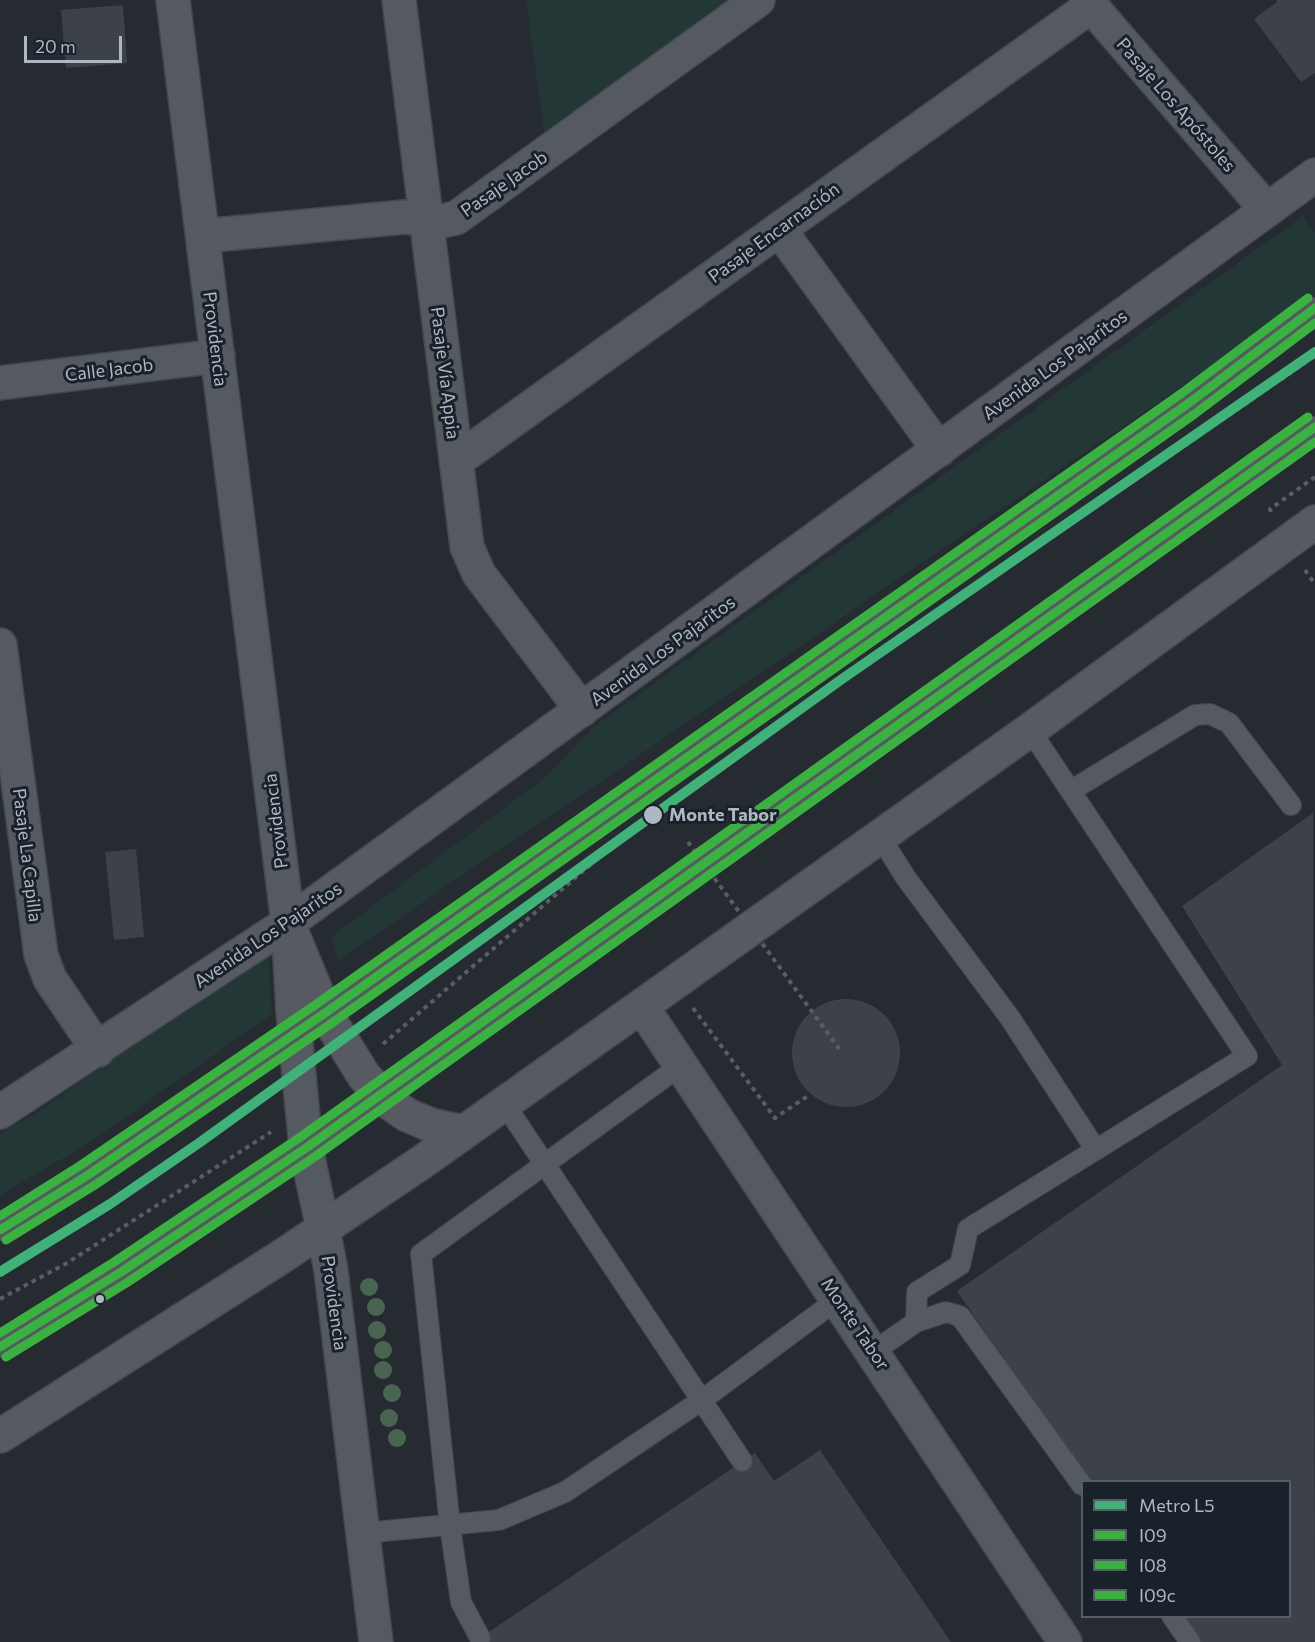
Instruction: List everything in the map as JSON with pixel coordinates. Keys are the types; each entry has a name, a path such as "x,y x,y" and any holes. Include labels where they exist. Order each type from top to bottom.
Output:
{"main road":[{"name":"Avenida Los Pajaritos","path":"0,1112 98,1050 288,923 1315,175"},
{"path":"0,1436 323,1229 642,1008 1315,522"},
{"path":"288,923 325,1013 357,1066 381,1095 418,1120 463,1132"}],"street":[{"name":"Providencia","path":"173,0 288,923 301,1112 331,1271 376,1642"},
{"name":"Pasaje Vía Appia","path":"399,0 463,533 479,574 582,710"},
{"name":"Pasaje Jacob","path":"202,236 404,217 442,221 468,211 758,0"},
{"name":"Pasaje Los Apóstoles","path":"1089,3 1267,210"},
{"name":"Pasaje Encarnación","path":"456,461 1089,3"},
{"path":"779,229 939,450"},
{"name":"Calle Jacob","path":"0,383 218,356"},
{"name":"Pasaje La Capilla","path":"0,645 8,766 40,955 50,979 98,1050"},
{"name":"Monte Tabor","path":"642,1008 1065,1642"}],"lane":[{"path":"0,1230 88,1175 296,1034 1189,403 1315,308"},
{"path":"0,1347 157,1248 306,1148 1315,427"},
{"path":"1072,790 1195,715 1210,714 1230,723 1291,805"},
{"path":"916,1322 917,1292 960,1265 968,1229 1248,1056 1030,730"},
{"path":"879,836 906,878 1010,1018 1096,1150"},
{"path":"480,1638 461,1602 450,1526 421,1254 680,1066"},
{"path":"504,1103 742,1461"},
{"path":"364,1533 499,1520 565,1491 702,1400 838,1299"},
{"path":"873,1352 916,1322 946,1312 960,1316 1081,1482"},
{"path":"1173,1618 1190,1642"}],"path":[{"path":"952,605 1315,356"},
{"path":"688,842 840,1050"},
{"path":"357,1066 614,844"},
{"path":"711,1034 775,1118 809,1095"},
{"path":"0,1299 67,1263 301,1112"}],"green space":[{"path":"526,0 740,0 545,139"},
{"path":"1303,216 1315,233 1315,296 338,960 331,937 546,777 592,728"},
{"path":"268,951 272,1014 89,1143 0,1195 0,1134 39,1111"}],"building":[{"path":"1276,0 1315,0 1315,73 1301,82 1254,19 1277,2"},
{"path":"123,5 127,63 66,68 61,10"},
{"path":"1313,813 1315,1642 1201,1642 1184,1618 1291,1618 1291,1480 1088,1480 957,1291 1282,1065 1182,906"},
{"path":"136,849 144,937 114,940 105,852"},
{"path":"846,999 867,1003 884,1015 896,1032 900,1053 896,1074 884,1091 867,1103 846,1107 825,1103 808,1091 796,1074 792,1053 796,1032 808,1015 825,1003"},
{"path":"820,1450 951,1642 474,1642 755,1453 774,1481"}],"metro line":[{"name":"L5","path":"0,1272 110,1204 199,1143 842,679 1315,352"}],"transit line":[{"name":"I09c","path":"0,1216 81,1165 318,1003 1182,393 1308,298"},
{"name":"I09","path":"0,1230 88,1175 325,1013 1189,403 1315,308"},
{"name":"I08","path":"6,1240 95,1185 332,1023 1196,413 1315,323"},
{"name":"I09c","path":"0,1333 114,1262 299,1138 1308,417"},
{"name":"I09","path":"0,1347 121,1272 306,1148 1315,427"},
{"name":"I08","path":"6,1357 128,1282 313,1158 1315,442"}],"place":[{"name":"Monte Tabor","path":"653,815"}]}
